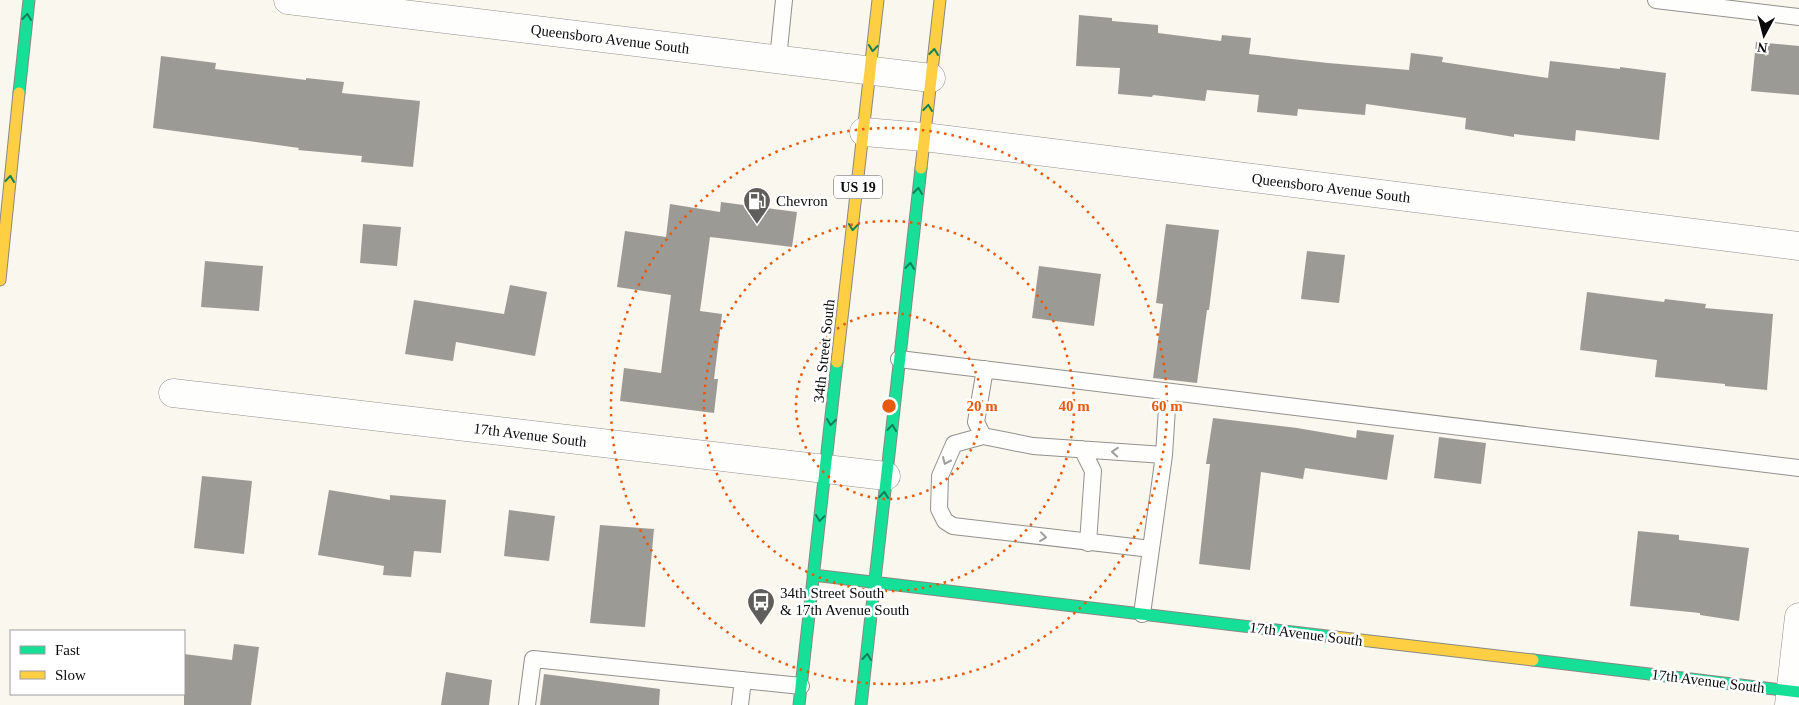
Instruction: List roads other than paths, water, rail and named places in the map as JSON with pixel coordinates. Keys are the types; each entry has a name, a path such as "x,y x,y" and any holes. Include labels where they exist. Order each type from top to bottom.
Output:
{"main road":[{"path":"0,280 28,0"},
{"name":"34th Street South","path":"799,705 878,0"},
{"path":"861,705 940,0"},
{"name":"17th Avenue South","path":"813,575 1142,614 1793,696"}],"street":[{"name":"Queensboro Avenue South","path":"288,0 931,78"},
{"name":"Queensboro Avenue South","path":"864,132 924,137 1799,246"},
{"name":"17th Avenue South","path":"173,393 886,476"},
{"path":"1793,696 1799,617"}],"lane":[{"path":"778,59 784,0"},
{"path":"1656,0 1799,17"},
{"path":"899,359 1799,468"},
{"path":"983,436 976,422 986,369"},
{"path":"1142,614 1164,455 1168,392"},
{"path":"1151,550 953,526 945,521 939,509 940,476 954,444 983,436 1033,446 1164,455"},
{"path":"1082,449 1093,472 1088,543"},
{"path":"527,705 533,659 801,686"},
{"path":"740,705 744,680"}],"place":[{"name":"Chevron","path":"757,225"},
{"name":"34th Street South & 17th Avenue South","path":"761,626"}]}
